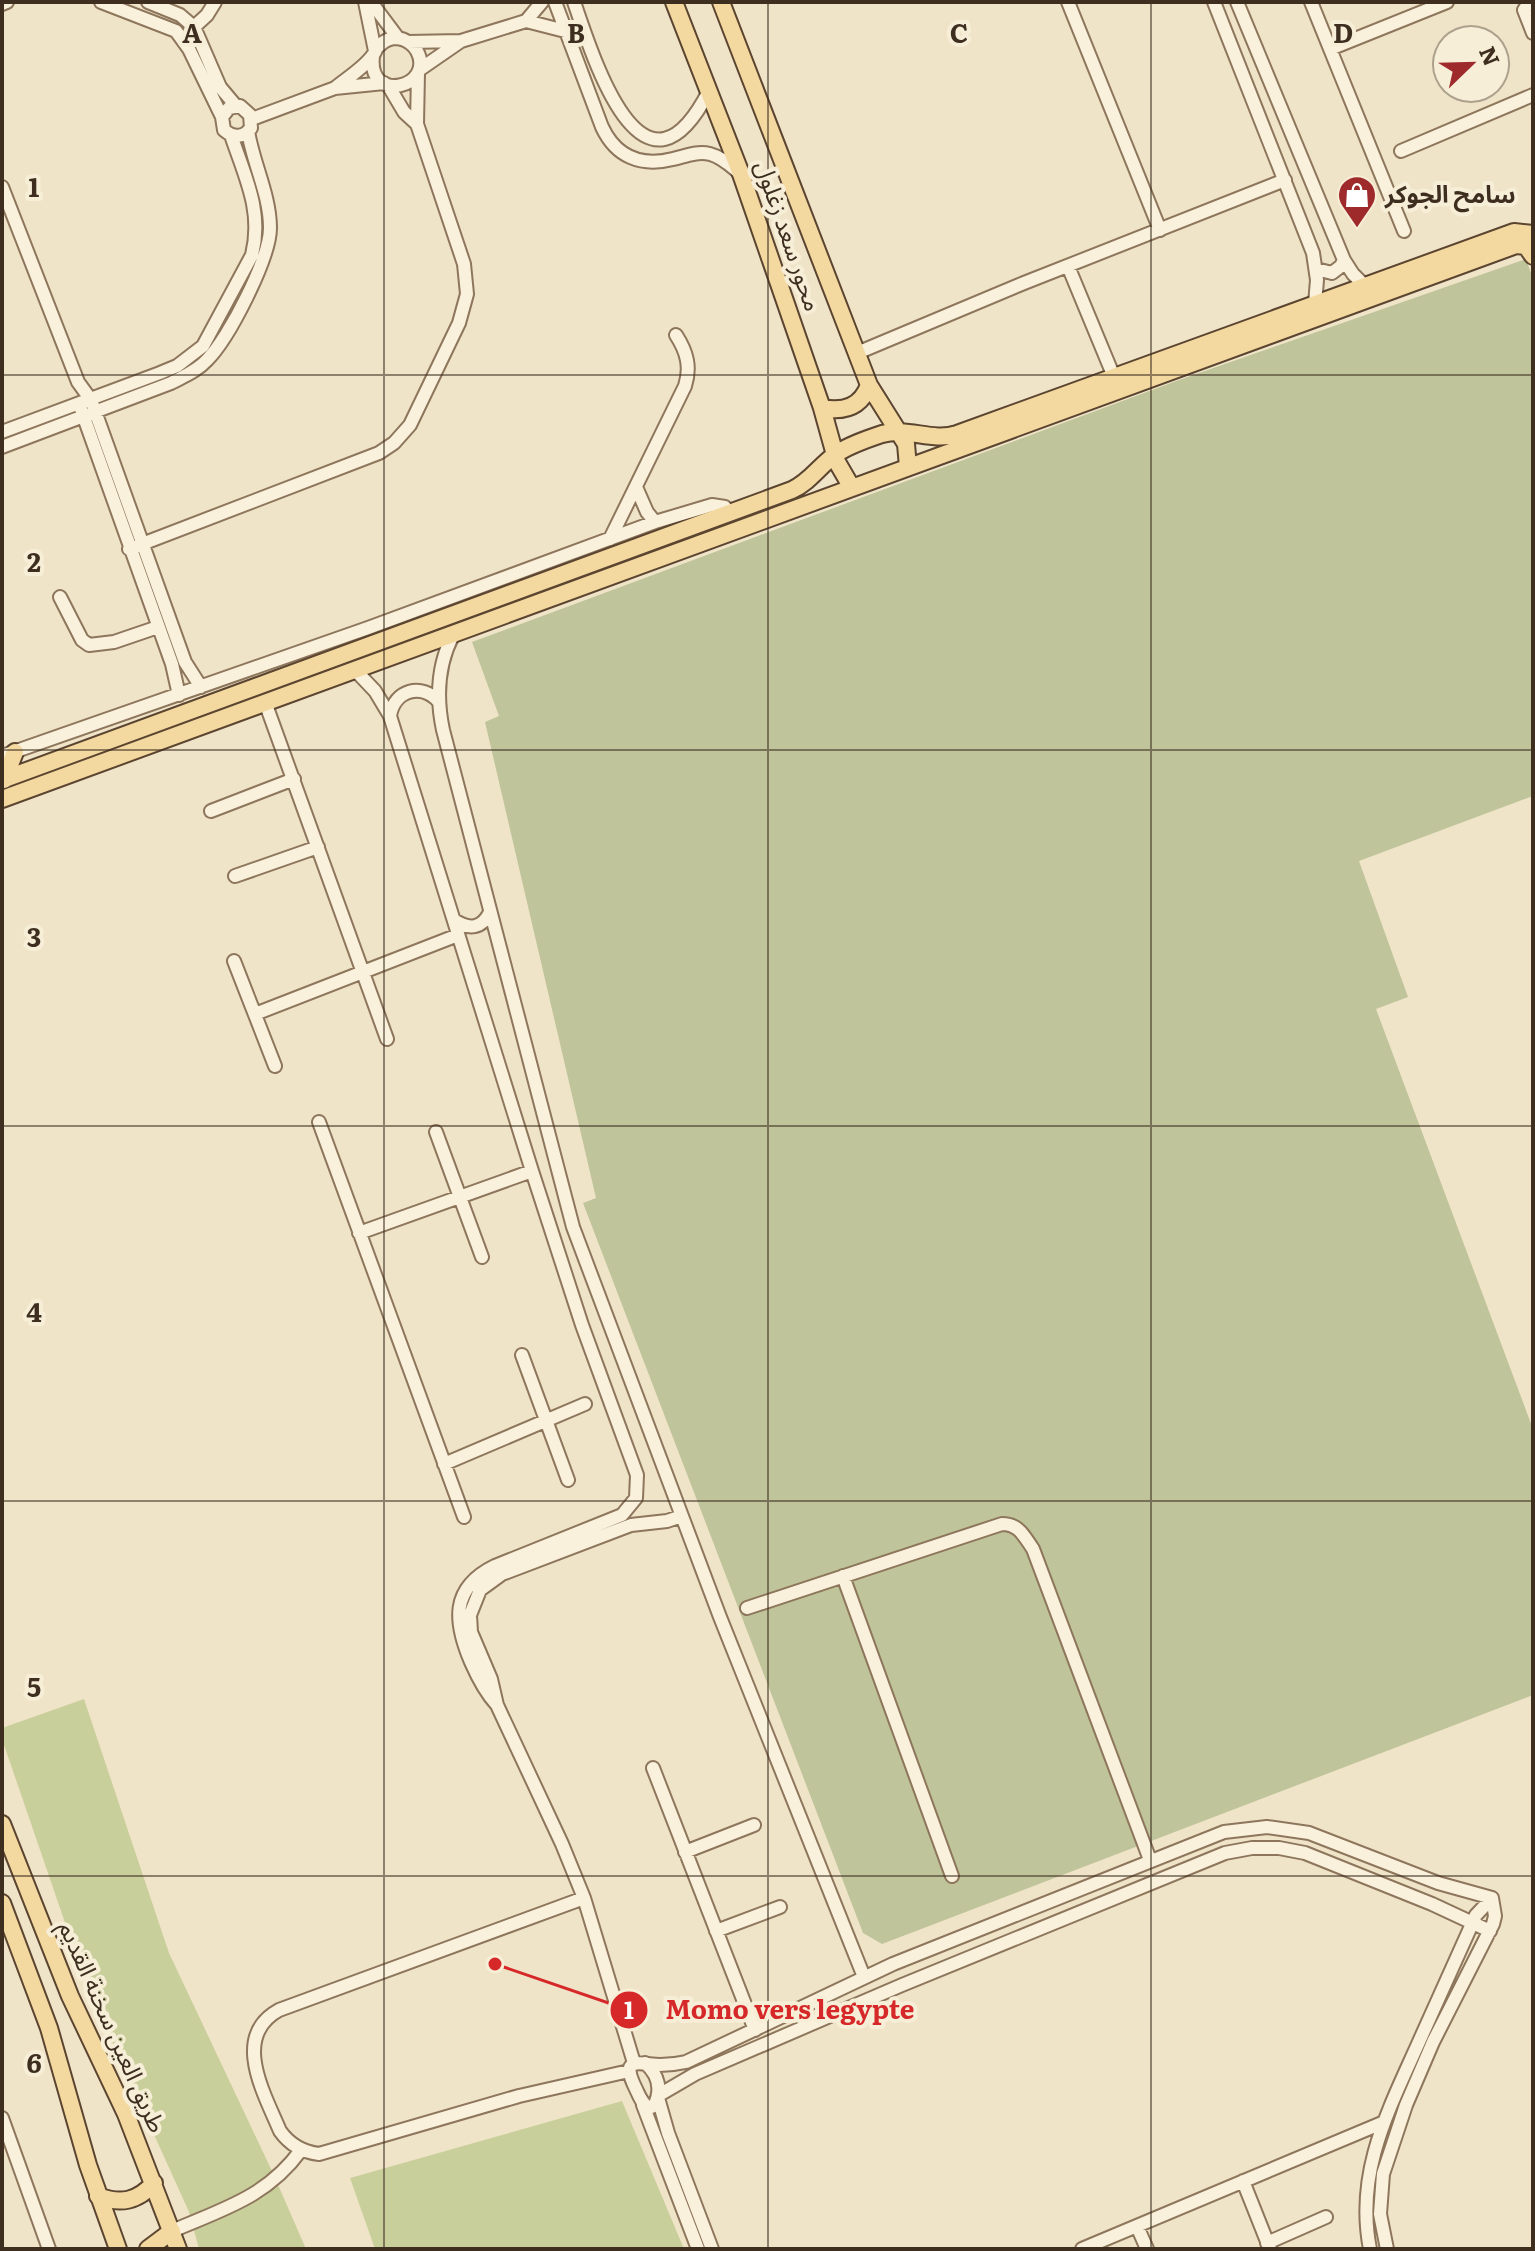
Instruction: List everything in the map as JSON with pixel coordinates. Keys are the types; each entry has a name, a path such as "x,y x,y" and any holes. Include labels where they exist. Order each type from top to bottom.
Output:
{"main road":[{"name":"محور سعد زغلول","path":"674,2 741,174 840,469 852,488"},
{"name":"محور سعد زغلول","path":"721,2 869,385 906,444 908,467"},
{"path":"3,780 799,487 836,454 882,435 898,431 935,437 950,436 1514,232 1533,234"},
{"path":"2,799 1516,245 1526,246 1533,256"},
{"path":"822,408 850,408 866,395 869,385"},
{"path":"3,780 8,754"},
{"name":"طريق العين سخنة القديم","path":"2,1824 52,1954 126,2114 178,2249"},
{"path":"2,1903 49,2028 98,2196 118,2249"},
{"path":"98,2196 122,2202 135,2199 154,2183"},
{"path":"148,2249 172,2231"}],"street":[{"path":"2,447 169,370 191,356 203,346 252,255 257,218 231,135 222,125 222,117 189,49 176,31 101,2"},
{"path":"2,432 139,396 194,372 219,346 265,255 270,227 244,108 236,106 216,79 194,27 180,15 148,2"},
{"path":"194,27 215,2"},
{"path":"135,546 379,453 400,438 410,425 459,323 467,294 464,264 417,124 417,51 368,2"},
{"path":"368,2 374,71 404,112 417,124"},
{"path":"526,21 542,2"},
{"path":"555,2 602,127 613,146 631,159 655,162 694,153 709,154 741,174"},
{"path":"574,2 616,105 633,129 648,137 661,138 675,134 696,116 709,91"},
{"path":"1068,2 1160,230"},
{"path":"1214,2 1285,180 1316,269 1315,304"},
{"path":"1237,2 1344,260 1365,286"},
{"path":"1311,2 1404,231"},
{"path":"1330,49 1447,2"},
{"path":"1525,3 1524,10 1533,33"},
{"path":"335,88 405,85 418,71 461,41 526,21 589,40"},
{"path":"231,135 238,136 250,125 335,88 387,40 461,41"},
{"path":"1401,151 1533,95"},
{"path":"222,117 236,106"},
{"path":"857,353 1285,180"},
{"path":"2,187 7,219 78,382 135,546 179,695"},
{"path":"1316,269 1332,273 1344,260"},
{"path":"1068,266 1114,377"},
{"path":"228,300 241,305"},
{"path":"610,539 685,386 689,373 684,346 676,335"},
{"path":"636,487 655,522"},
{"path":"8,754 655,522 712,505 725,507 730,513"},
{"path":"135,546 188,669 201,687"},
{"path":"60,597 82,640 89,645 114,642 158,627"},
{"path":"453,635 440,667 439,702 443,730 573,1227 682,1516 864,1977"},
{"path":"355,670 375,691 390,716 532,1171 587,1339 637,1475 638,1490 632,1504 615,1519 487,1570 468,1588 459,1613 459,1632 481,1684 497,1705"},
{"path":"390,716 397,699 407,692 425,691 439,702"},
{"path":"265,702 387,1039"},
{"path":"211,811 294,779"},
{"path":"235,876 318,847"},
{"path":"454,920 474,927 484,922 490,912"},
{"path":"255,1014 458,935"},
{"path":"234,961 275,1066"},
{"path":"319,1122 464,1517"},
{"path":"436,1132 482,1257"},
{"path":"359,1233 532,1171"},
{"path":"522,1355 568,1480"},
{"path":"444,1464 585,1404"},
{"path":"632,1504 641,1523"},
{"path":"682,1516 667,1521 641,1523 502,1574 480,1590 470,1615 471,1632 491,1679 497,1705 584,1898 636,2066 643,2105 698,2249"},
{"path":"747,1608 1002,1524 1013,1524 1033,1549 1150,1860"},
{"path":"843,1576 952,1876"},
{"path":"653,1768 755,2030"},
{"path":"685,1852 754,1825"},
{"path":"584,1898 279,2010 265,2020 253,2043 253,2060 280,2131 286,2139 310,2153 329,2153 519,2096 636,2066 686,2062 893,1964 1224,1832 1245,1828 1288,1828 1309,1833 1438,1883 1492,1898"},
{"path":"643,2105 652,2108 659,2096 695,2074 902,1985 1225,1853 1252,1848 1279,1848 1305,1853 1490,1931"},
{"path":"1370,2249 1365,2209 1367,2181 1382,2123 1473,1923 1481,1908 1492,1898"},
{"path":"1387,2249 1380,2201 1388,2160 1406,2105 1433,2042 1490,1931 1495,1916 1492,1898"},
{"path":"716,1931 780,1907"},
{"path":"893,1964 901,1970 902,1985"},
{"path":"851,1985 850,1995 861,2003"},
{"path":"636,2066 654,2072 668,2133 712,2249"},
{"path":"2,2118 49,2249"},
{"path":"1082,2249 1382,2123"},
{"path":"172,2231 261,2191 289,2167 301,2150"},
{"path":"1243,2181 1268,2246 1326,2217"},
{"path":"1137,2226 1147,2249"}],"green space":[{"path":"1526,259 1533,279 1533,796 1359,861 1408,997 1376,1009 1533,1429 1533,1695 882,1944 863,1933 583,1203 596,1198 485,722 499,716 472,642 1179,380"},
{"path":"84,1699 169,1953 306,2249 199,2249 189,2212 86,1984 2,1739 2,1728"},
{"path":"622,2101 684,2249 375,2249 350,2178"}],"place":[{"name":"سامح الجوكر","path":"1357,229"},
{"name":"Momo vers legypte","path":"495,1964"}]}
